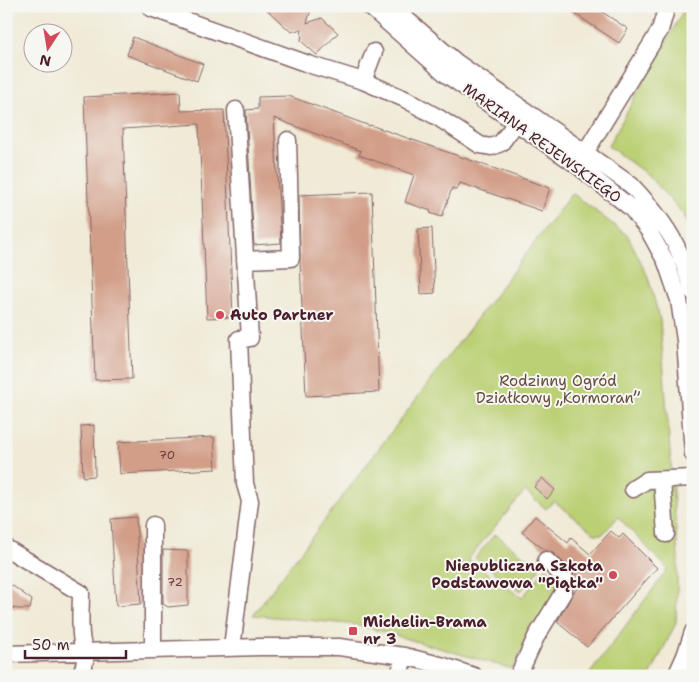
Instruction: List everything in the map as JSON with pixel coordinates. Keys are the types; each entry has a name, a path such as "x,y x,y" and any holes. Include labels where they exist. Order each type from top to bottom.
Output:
{"street":[{"name":"MARIANA REJEWSKIEGO","path":"369,6 447,75 515,124 631,185 647,202 665,227 680,254 693,292"},
{"name":"MARIANA REJEWSKIEGO","path":"391,6 456,62 581,159 631,208 650,231 666,262 679,300 685,340 693,454"},
{"path":"581,159 660,30 666,6"},
{"path":"150,8 311,65 363,80 405,99 439,118 480,145 491,147 501,142 515,124"},
{"path":"363,80 374,52"},
{"path":"232,648 232,581 255,499 245,484 239,339 250,338 236,110"},
{"path":"245,260 291,258 288,140"},
{"path":"633,489 647,480 693,478"},
{"path":"662,480 666,534"},
{"path":"153,525 153,650"},
{"path":"6,548 81,593 82,642 86,652 84,669 80,676"},
{"path":"518,676 536,637 564,591 564,578 546,560"},
{"path":"676,676 693,632"},
{"path":"6,654 339,647 404,656 474,676"},
{"path":"399,676 404,656"}],"green space":[{"path":"686,6 693,6 693,236 684,215 648,175 608,146"},
{"name":"Rodzinny Ogród Działkowy „Kormoran”","path":"572,193 628,236 648,277 660,320 678,557 676,623 650,676 588,676 668,569 618,517 603,534 595,534 554,501 546,509 525,491 468,559 522,598 546,568 561,580 512,669 359,625 253,615"},
{"path":"495,534 540,568 521,591 475,558"}],"building":[{"path":"263,6 312,6 307,23 322,18 338,33 317,55 301,41 302,29 291,32"},
{"path":"563,6 593,6 628,29 619,43"},
{"path":"133,37 203,64 197,81 127,55"},
{"path":"180,92 181,111 224,110 233,317 207,318 199,124 123,129 132,379 95,380 84,97"},
{"path":"289,96 550,188 542,211 460,183 457,190 452,188 442,217 430,213 431,211 405,202 414,175 359,155 361,151 274,118 281,243 254,245 246,110 258,109 258,97"},
{"path":"372,192 379,392 306,396 299,195"},
{"path":"432,228 435,293 421,294 418,229"},
{"path":"94,425 95,476 83,477 81,426"},
{"path":"214,437 216,469 120,474 118,442"},
{"path":"542,478 555,490 547,499 534,487"},
{"name":"Niepubliczna Szkoła Podstawowa \"Piątka\"","path":"535,516 568,543 571,538 590,554 611,531 619,538 623,534 657,568 587,647 557,622 574,592 583,581 553,553 545,550 522,532"},
{"path":"136,517 141,604 116,606 111,519"},
{"path":"163,550 188,551 188,605 168,607 163,604"},
{"path":"6,581 32,600 30,609 6,607"}],"place":[{"name":"Auto Partner","path":"220,315"},
{"name":"Niepubliczna Szkoła Podstawowa \"Piątka\"","path":"613,575"},
{"name":"Michelin-Brama nr 3","path":"353,631"}]}
